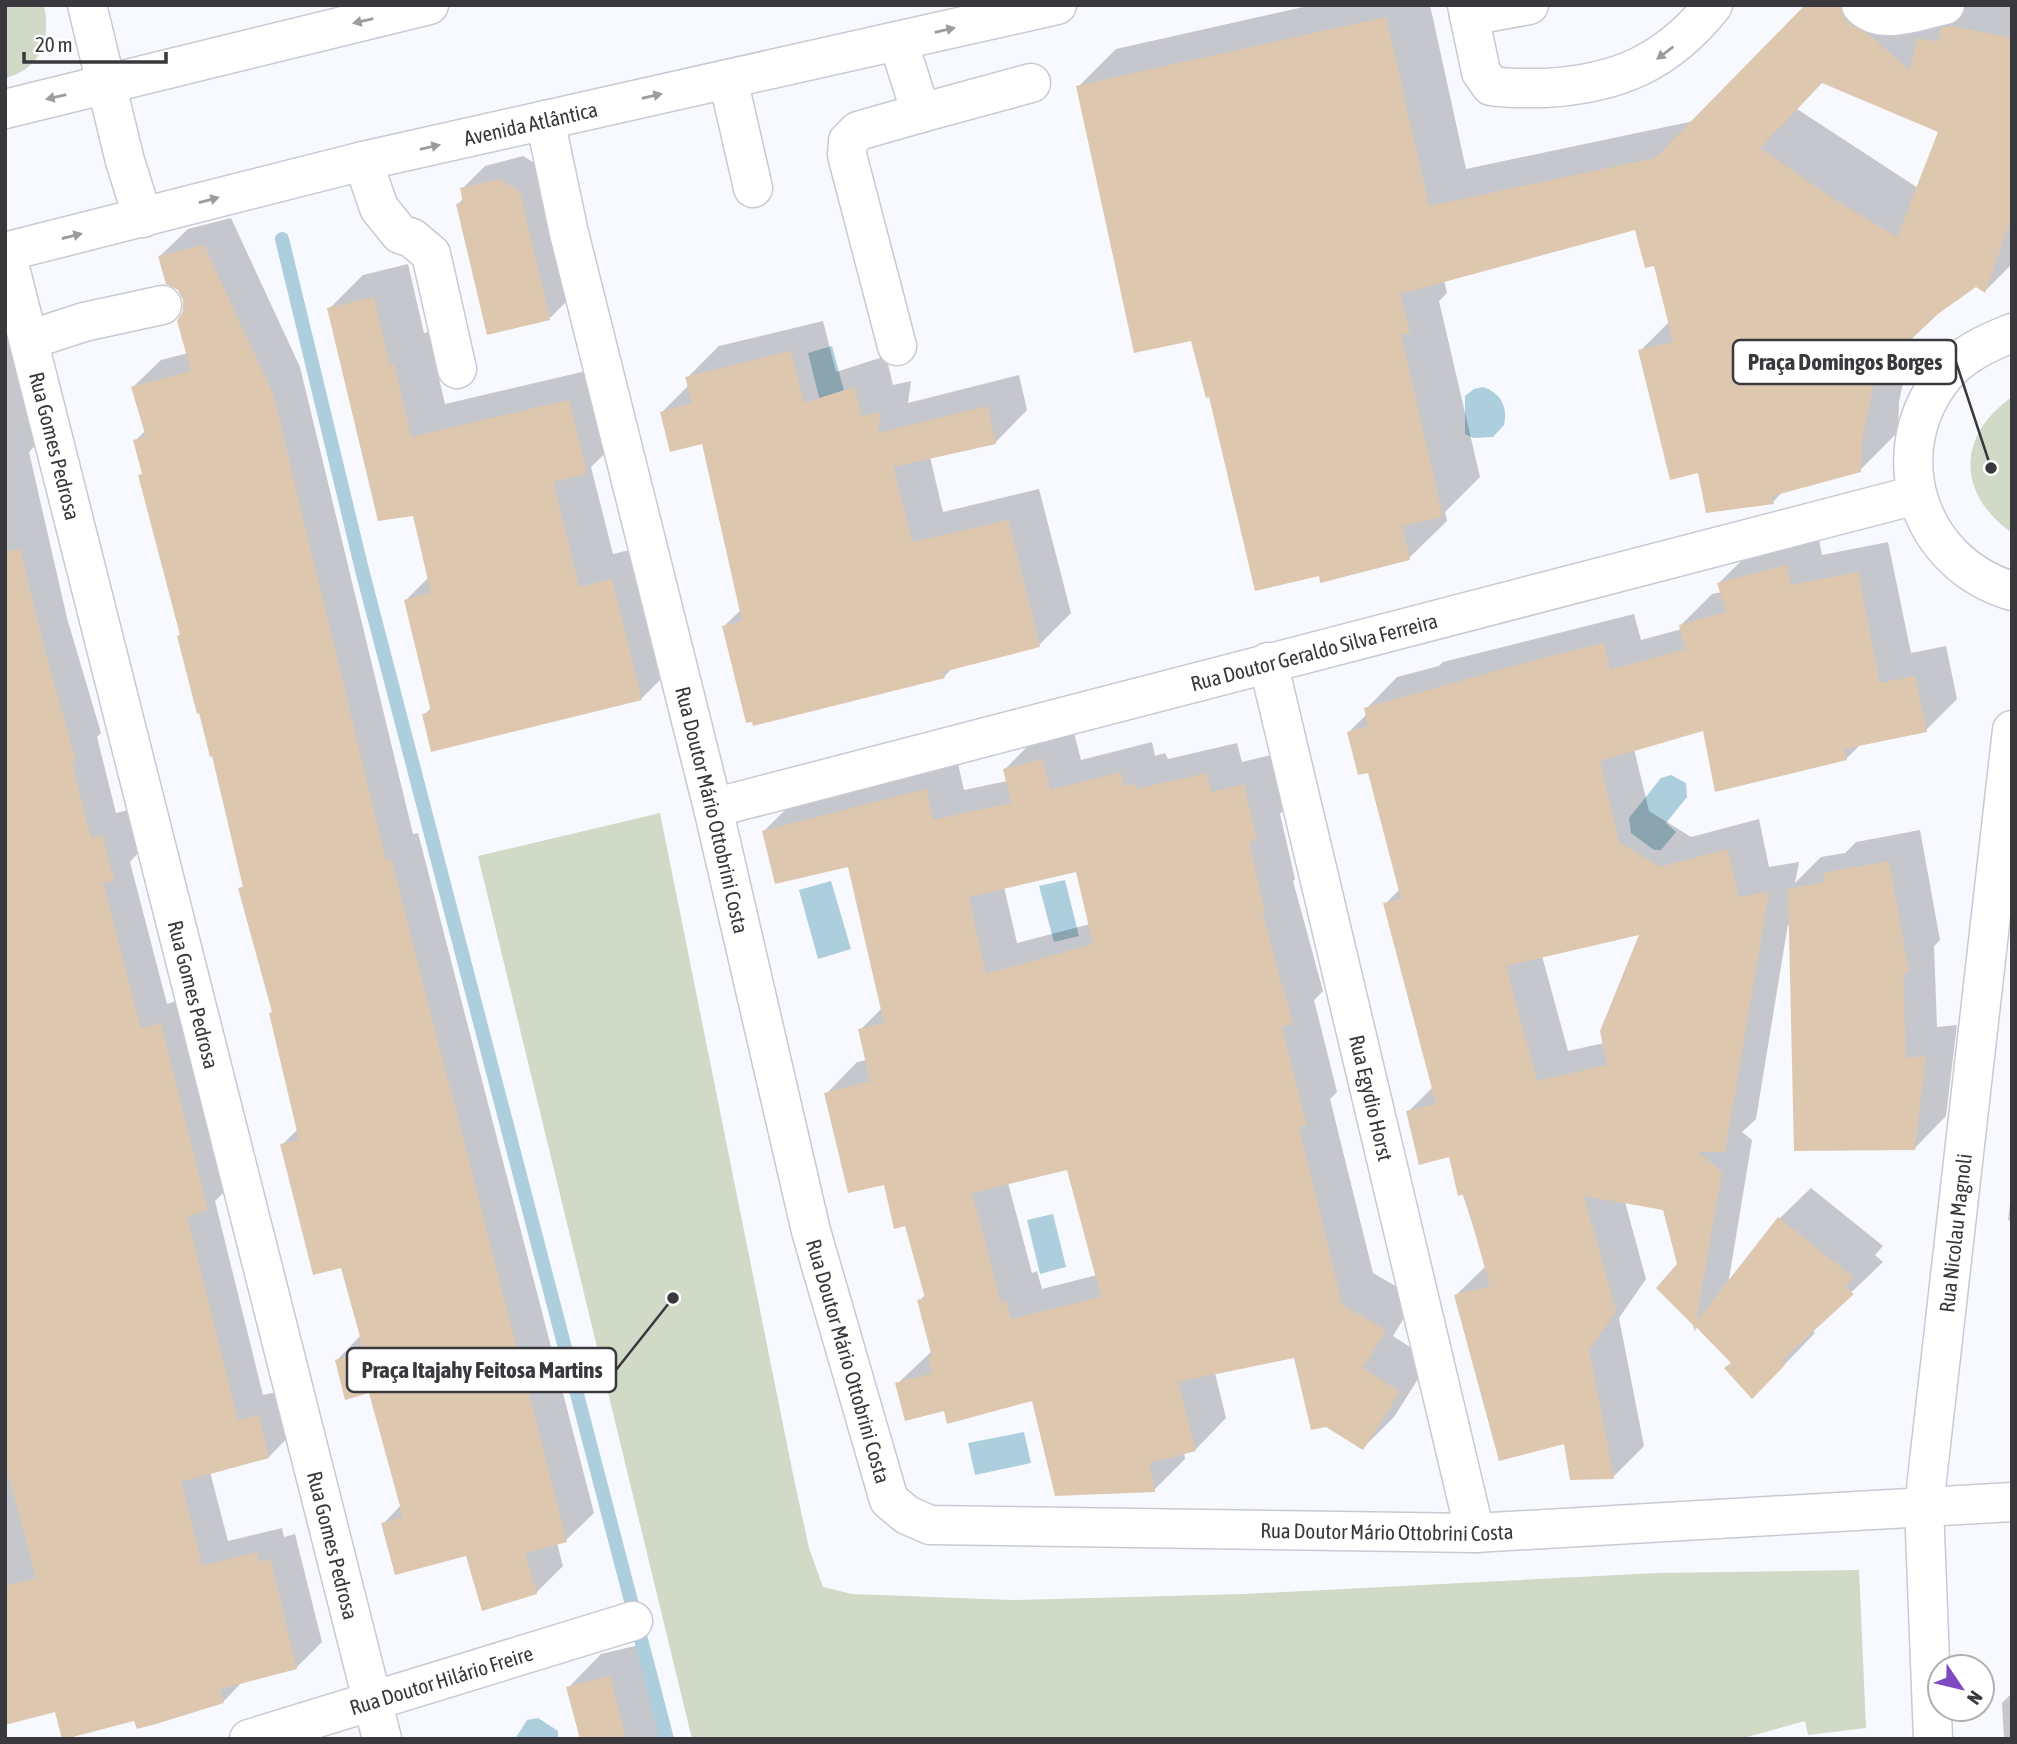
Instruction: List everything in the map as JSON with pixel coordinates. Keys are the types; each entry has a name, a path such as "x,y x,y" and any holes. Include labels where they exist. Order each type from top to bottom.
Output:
{"street":[{"path":"87,5 125,161 143,218"},
{"path":"5,109 429,5"},
{"name":"Avenida Atlântica","path":"6,252 363,161 1056,5"},
{"path":"1529,5 1468,10 1480,72 1491,86 1521,89 1586,86 1652,62 1691,33 1713,5"},
{"path":"1861,5 1867,13 1881,17 1945,5"},
{"path":"898,41 921,113"},
{"path":"728,79 753,188"},
{"path":"897,346 847,155 848,141 858,131 1031,83"},
{"name":"Rua Doutor Mário Ottobrini Costa","path":"545,120 569,233 713,808 811,1230 889,1500 908,1515 930,1525 1475,1533 2012,1502"},
{"path":"363,161 379,208 400,234 412,238 431,254 457,369"},
{"name":"Rua Gomes Pedrosa","path":"6,252 378,1721"},
{"path":"29,340 84,322 162,305"},
{"path":"2012,333 1978,347 1945,374 1922,411 1912,453 1916,495 1931,532 1956,562 1988,584 2012,591"},
{"name":"Rua Doutor Geraldo Silva Ferreira","path":"713,808 1916,495"},
{"name":"Rua Egydio Horst","path":"1268,662 1475,1533"},
{"name":"Rua Nicolau Magnoli","path":"1933,1739 1924,1506 2012,730"},
{"name":"Rua Doutor Hilário Freire","path":"249,1739 378,1721 633,1622"}],"green space":[{"path":"5,5 44,5 46,29 41,50 35,60 18,74 5,78"},
{"path":"2012,397 2012,533 1994,518 1981,501 1973,483 1970,465 1973,447 1981,429 1994,412"},
{"path":"660,813 794,1479 809,1548 823,1587 852,1594 1012,1600 1244,1594 1657,1573 1859,1570 1866,1728 1808,1735 1805,1721 1740,1739 692,1739 478,856"}],"water":[{"path":"832,346 847,402 822,409 808,353"},
{"path":"1483,387 1494,393 1502,402 1505,412 1504,425 1493,437 1473,438 1465,434 1465,396 1474,389"},
{"path":"1671,775 1686,783 1687,797 1666,823 1676,832 1661,850 1654,850 1631,833 1629,818 1661,778"},
{"path":"1065,880 1079,936 1054,942 1039,886"},
{"path":"831,881 851,949 818,959 799,890"},
{"path":"1053,1214 1066,1267 1040,1274 1027,1220"},
{"path":"1024,1432 1031,1463 975,1475 968,1443"},
{"path":"538,1718 558,1731 558,1739 515,1739 527,1720"}],"building":[{"path":"1805,5 1839,5 1847,22 1871,36 1910,71 1917,38 1938,42 1941,28 1951,26 2012,38 2012,215 1985,293 1976,287 1938,314 1900,350 1882,342 1862,441 1861,472 1772,496 1774,504 1706,513 1698,473 1670,480 1638,350 1673,342 1654,266 1645,268 1635,230 1400,294 1410,333 1401,335 1443,517 1402,526 1410,560 1320,583 1319,576 1255,591 1209,397 1206,398 1191,341 1134,353 1076,86 1386,17 1429,206 1655,158","holes":["1822,83 1938,132 1897,237 1835,200 1760,148"]},
{"path":"499,179 520,192 550,320 487,335 456,204 463,203 460,188"},
{"path":"204,245 273,394 386,860 391,859 567,1542 525,1553 537,1594 482,1611 466,1556 395,1575 381,1523 403,1517 369,1393 345,1400 335,1360 364,1351 341,1268 313,1275 280,1144 299,1140 269,1013 272,1012 238,888 243,887 212,756 210,757 199,713 197,714 177,636 180,635 138,475 142,474 133,440 146,437 131,387 191,371 177,321 183,311 183,300 178,290 166,284 158,256"},
{"path":"374,297 390,366 394,364 411,437 569,400 587,474 553,482 579,587 612,579 642,700 431,752 422,714 431,712 404,600 431,593 413,516 378,521 327,308"},
{"path":"791,351 804,403 854,387 862,416 880,412 878,433 988,406 996,444 893,467 912,542 1008,520 1040,647 943,672 945,678 753,726 752,722 746,723 722,626 742,621 702,444 670,452 660,412 692,403 685,377"},
{"path":"20,550 76,761 72,762 91,838 102,835 114,880 103,883 141,1028 161,1023 208,1210 187,1216 238,1420 259,1415 269,1458 181,1482 202,1566 257,1552 259,1562 270,1559 297,1669 220,1689 224,1703 156,1724 137,1729 134,1721 65,1739 62,1739 55,1712 5,1725 5,1586 36,1578 5,1463 5,551"},
{"path":"1787,565 1791,585 1858,572 1880,683 1915,676 1927,732 1844,749 1847,760 1715,792 1703,731 1600,761 1619,842 1660,867 1728,849 1738,897 1769,892 1725,1152 1698,1152 1722,1172 1696,1322 1778,1217 1853,1277 1845,1287 1854,1294 1781,1361 1785,1365 1752,1399 1724,1368 1731,1363 1696,1327 1695,1332 1693,1325 1656,1288 1677,1264 1663,1210 1584,1196 1616,1311 1589,1350 1614,1479 1570,1480 1564,1444 1499,1461 1454,1295 1490,1286 1464,1194 1458,1196 1449,1157 1419,1165 1406,1111 1436,1104 1383,903 1401,899 1368,773 1358,775 1347,732 1368,726 1364,708 1546,657 1604,643 1610,670 1685,649 1679,625 1726,612 1717,583","holes":["1639,935 1600,1031 1607,1065 1537,1081 1506,966"]},
{"path":"1042,759 1050,790 1121,772 1124,786 1134,784 1137,789 1206,773 1211,792 1244,784 1257,840 1249,842 1265,912 1262,912 1293,1024 1282,1027 1307,1125 1299,1127 1342,1305 1386,1330 1363,1368 1400,1392 1363,1450 1326,1427 1311,1430 1294,1358 1178,1382 1196,1451 1149,1463 1155,1492 1055,1496 1032,1401 947,1424 944,1411 905,1421 895,1383 932,1373 928,1358 932,1357 917,1300 925,1298 905,1226 894,1229 884,1185 848,1193 824,1093 870,1081 858,1029 884,1023 848,867 775,884 762,831 926,789 933,820 1011,803 1003,769","holes":["1076,872 1093,944 986,974 969,897","1067,1170 1101,1297 1011,1319 1006,1301 1001,1303 972,1193"]},
{"path":"1889,861 1909,973 1903,974 1906,1058 1926,1056 1915,1150 1794,1151 1788,889 1824,882 1823,873"},
{"path":"610,1676 626,1739 580,1739 566,1687"}],"waterway":[{"path":"282,239 362,570 667,1739"}],"place":[{"name":"Praça Domingos Borges","path":"1991,468"},
{"name":"Praça Itajahy Feitosa Martins","path":"673,1298"}]}
